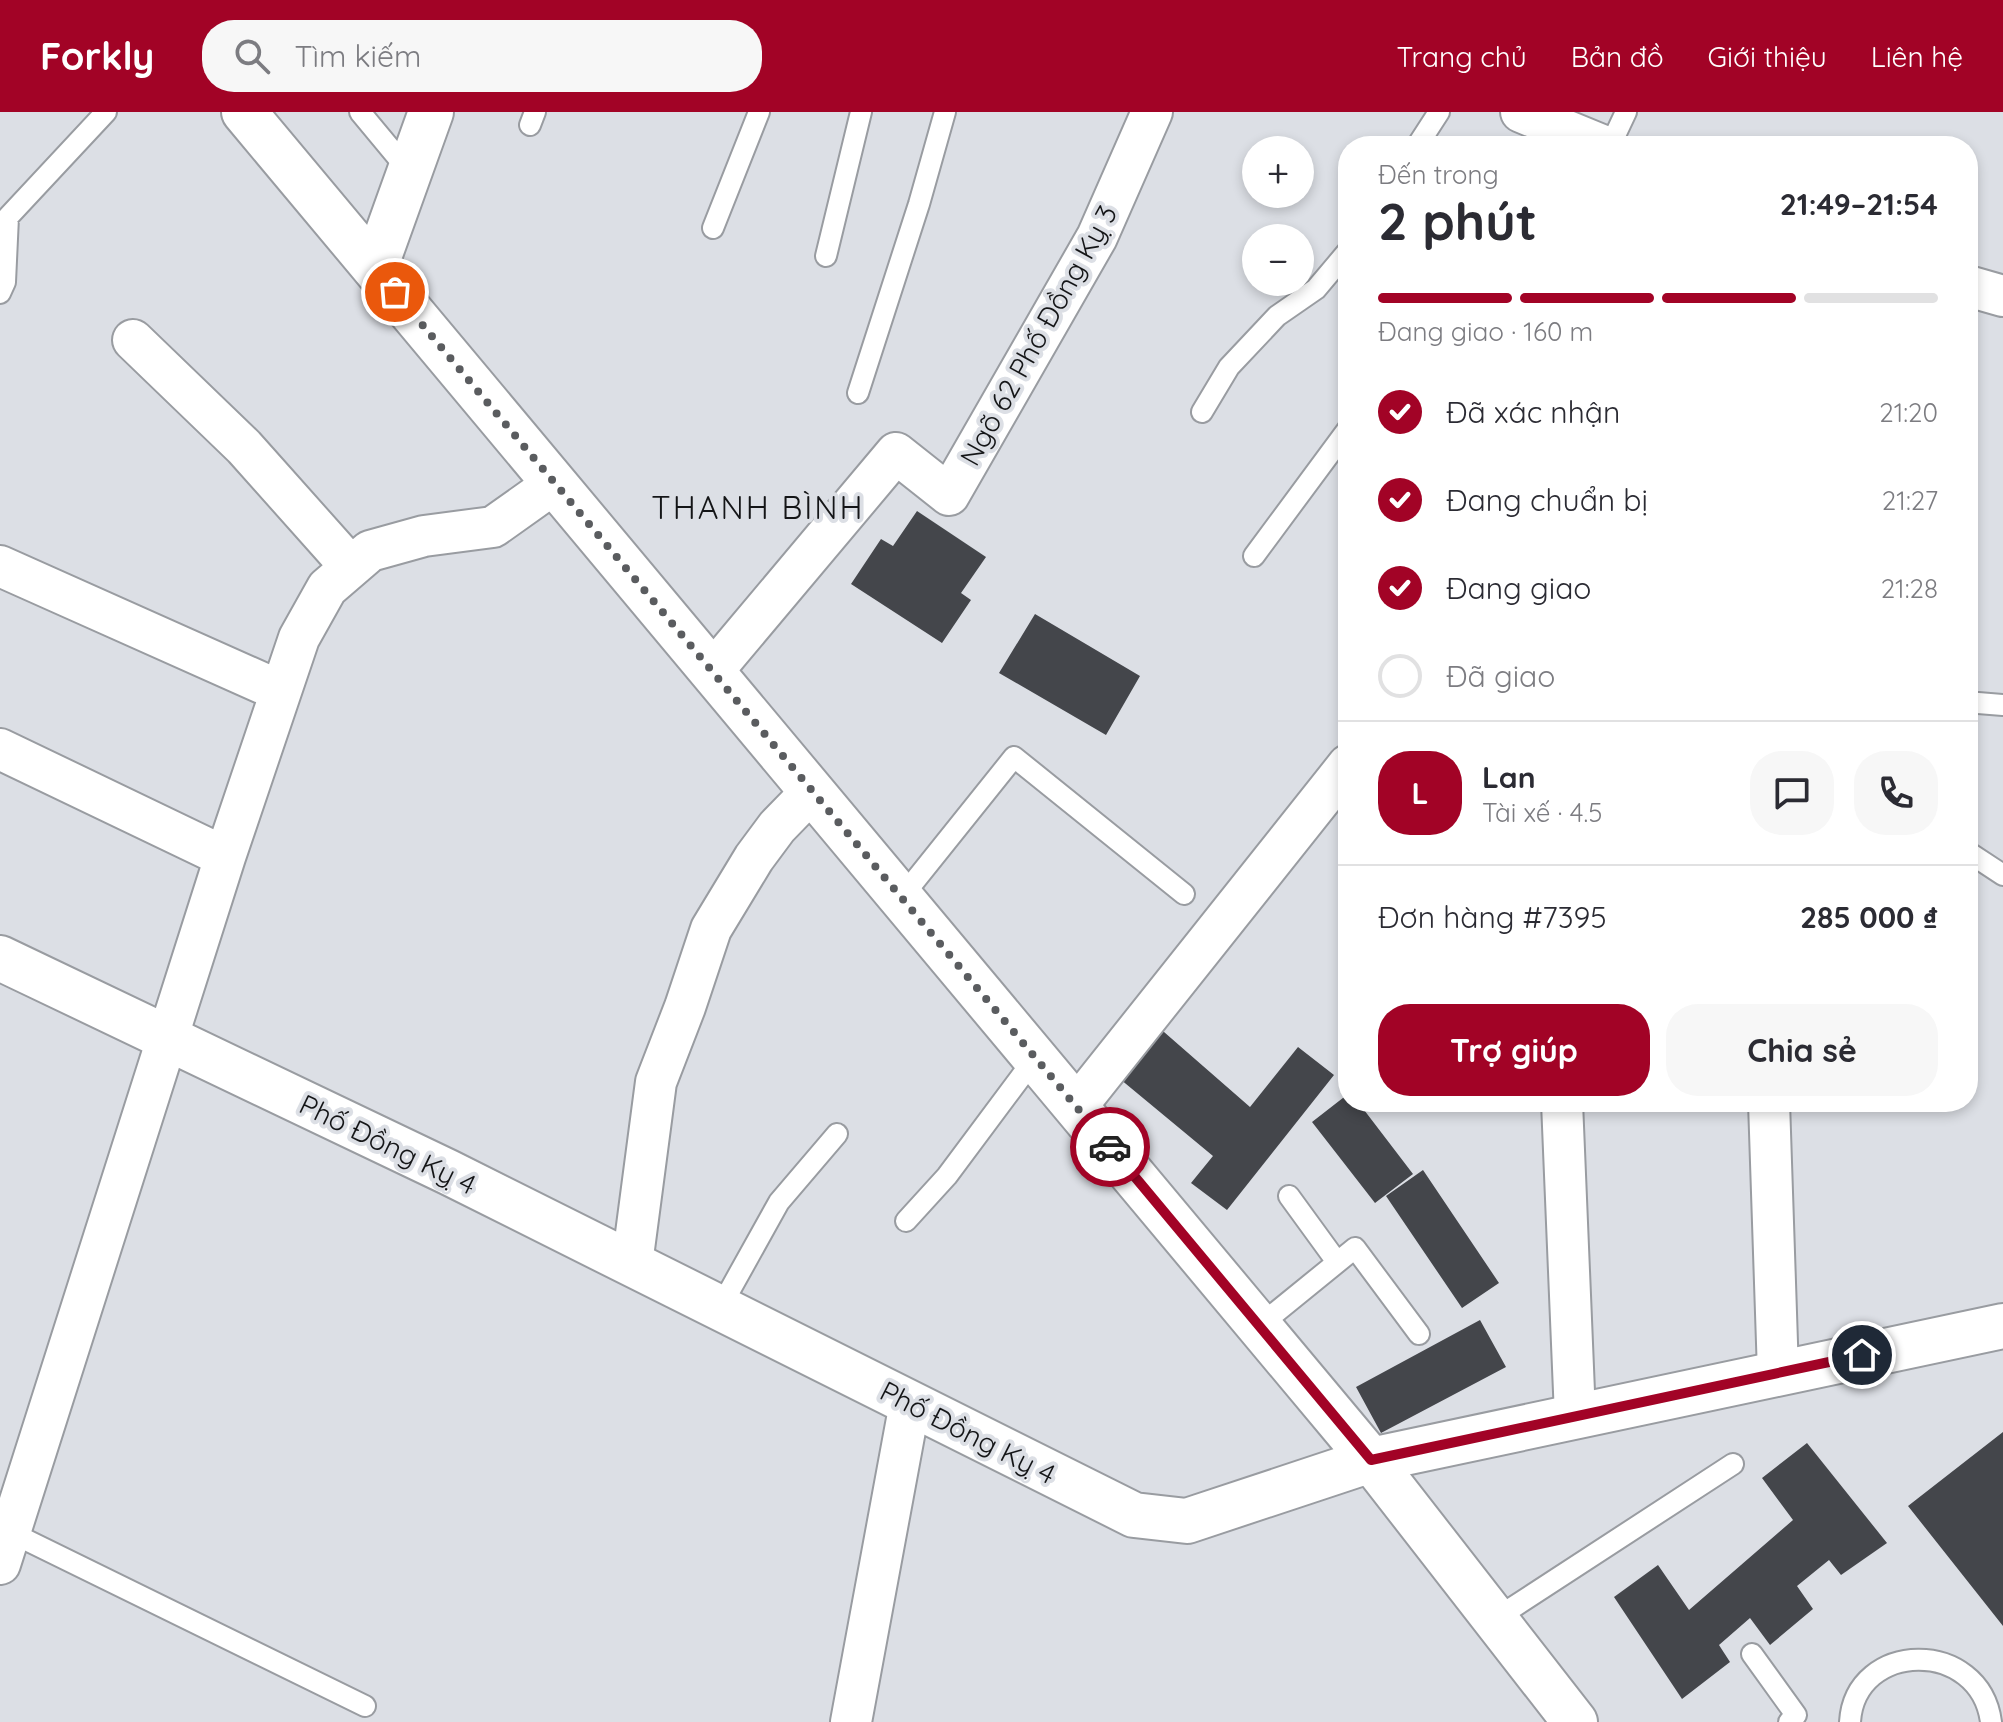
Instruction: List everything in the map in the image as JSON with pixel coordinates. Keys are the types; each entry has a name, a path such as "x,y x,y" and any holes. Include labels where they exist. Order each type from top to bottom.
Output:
{"street":[{"path":"244,112 1371,1460 1575,1722"},
{"path":"375,268 431,112"},
{"name":"Ngõ 62 Phố Đồng Kỵ 3","path":"712,672 896,453 949,495 1097,237 1152,112"},
{"path":"1533,127 1568,136"},
{"path":"1978,289 2003,296"},
{"path":"133,340 244,447 351,567"},
{"path":"5,1548 225,857 299,638 327,588 370,551 424,536 493,527 555,483"},
{"path":"0,566 280,691"},
{"path":"0,749 225,857"},
{"path":"1076,1107 1338,778"},
{"path":"632,1264 656,1082 711,929 754,858 777,827 812,791"},
{"name":"Phố Đồng Kỵ 4","path":"0,958 448,1172 1134,1515 1187,1521 1371,1460 2003,1326"},
{"path":"1562,1112 1575,1416"},
{"path":"1769,1112 1778,1373"},
{"path":"851,1722 910,1403"}],"lane":[{"path":"0,293 5,282 8,217 106,112"},
{"path":"360,112 409,171"},
{"path":"713,228 759,112"},
{"path":"826,256 861,112"},
{"path":"858,393 945,112"},
{"path":"1423,136 1439,112"},
{"path":"1613,136 1626,112"},
{"path":"1202,412 1229,367 1277,316 1316,289 1338,263"},
{"path":"1254,556 1338,443"},
{"path":"1978,703 2003,705"},
{"path":"901,898 1014,757 1184,894"},
{"path":"1978,859 2003,875"},
{"path":"906,1221 947,1176 1035,1058"},
{"path":"720,1308 779,1202 837,1134"},
{"path":"1289,1196 1337,1262"},
{"path":"1259,1326 1355,1248 1419,1334"},
{"path":"1495,1619 1733,1464"},
{"path":"5,1548 365,1706"},
{"path":"1752,1654 1799,1720"},
{"path":"1850,1722 1859,1692 1875,1675 1895,1663 1918,1658 1942,1661 1963,1672 1980,1689 1991,1722"}],"building":[{"path":"917,511 986,557 961,593 971,600 942,643 851,584 881,539 893,546"},
{"path":"1035,614 1140,676 1106,735 999,673"},
{"path":"1156,1025 1250,1107 1298,1047 1334,1075 1227,1210 1191,1183 1213,1156 1114,1074"},
{"path":"1338,1102 1338,1112 1366,1112 1413,1174 1375,1203 1312,1122"},
{"path":"1423,1170 1499,1283 1462,1308 1386,1196"},
{"path":"1480,1320 1506,1367 1381,1433 1356,1387"},
{"path":"2003,1432 2003,1626 1908,1506"},
{"path":"1807,1443 1887,1543 1841,1575 1829,1560 1797,1586 1813,1609 1770,1645 1750,1618 1719,1645 1730,1662 1682,1699 1614,1597 1658,1565 1689,1610 1793,1520 1762,1478"}],"way so far":[{"path":"395,292 1110,1147"}],"district":[{"name":"THANH BÌNH","path":"758,507"}],"route":[{"path":"1110,1147 1371,1460 1862,1355"}]}
